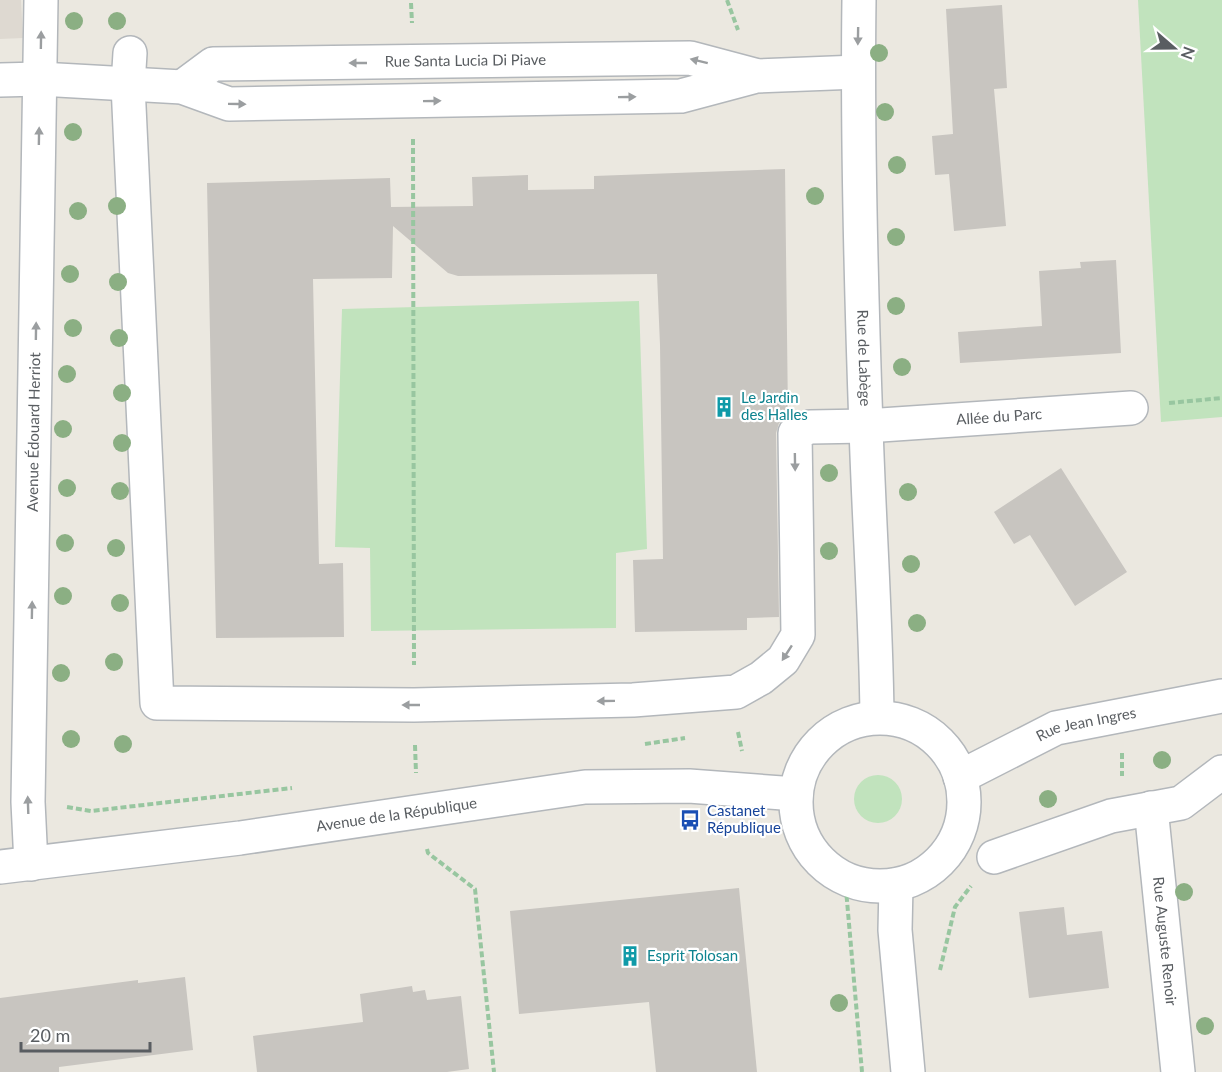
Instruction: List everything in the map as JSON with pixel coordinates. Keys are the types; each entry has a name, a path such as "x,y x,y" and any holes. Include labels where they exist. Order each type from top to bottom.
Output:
{"street":[{"name":"Avenue Édouard Herriot","path":"16,866 28,802 41,0"},
{"name":"Rue de Labège","path":"859,0 858,72 866,426 877,717"},
{"name":"Rue Santa Lucia Di Piave","path":"182,87 213,64 690,58 756,76"},
{"name":"Rue Santa Lucia Di Piave","path":"0,80 40,79 129,69 229,104 681,96 756,76 858,72"},
{"path":"129,69 157,703 414,705"},
{"name":"Allée du Parc","path":"414,705 633,700 736,692 761,678 783,660 798,635 795,433 810,427 866,426 1131,408"},
{"name":"Rue Jean Ingres","path":"960,777 1056,728 1222,696"},
{"path":"877,717 898,720 919,727 937,740 951,756 960,777 964,805 958,832 943,856 922,875 896,885 870,886 845,878 823,864 807,844 797,820 796,794 804,765 822,741 847,724 877,717"},
{"path":"993,857 1111,816 1181,803 1222,772"},
{"name":"Avenue de la République","path":"16,866 240,838 585,787 689,786 796,794"},
{"name":"Rue Auguste Renoir","path":"1151,808 1178,1072"},
{"path":"896,885 895,930 908,1072"}],"path":[{"path":"413,101 416,773 428,854 475,889 494,1072"},
{"path":"1131,408 1222,398"},
{"path":"939,975 955,907 993,857"},
{"path":"845,878 862,1072"}],"shaded area":[{"path":"0,0 21,0 23,38 0,39"}],"green space":[{"path":"1138,0 1222,0 1222,417 1161,422"},
{"path":"639,301 647,549 616,553 616,628 371,631 370,548 335,547 342,309"},
{"path":"878,775 895,782 902,799 895,816 878,823 861,816 854,799 861,782"}],"building":[{"path":"1002,5 1007,88 994,89 1006,226 954,231 949,174 935,175 932,136 953,134 946,9"},
{"path":"785,169 788,416 779,423 776,433 779,617 747,618 747,630 635,632 633,560 663,559 657,274 458,276 448,273 393,226 392,278 313,279 319,564 343,563 344,637 216,638 207,183 390,178 391,207 473,206 472,177 528,175 528,190 594,189 594,176"},
{"path":"1116,260 1121,353 960,363 958,332 1042,326 1039,271 1081,268 1080,262"},
{"path":"1061,468 1127,572 1075,606 1030,535 1014,544 994,512"},
{"name":"Esprit Tolosan","path":"739,888 757,1072 656,1072 649,1002 519,1014 510,911"},
{"path":"1064,907 1067,935 1102,931 1109,988 1029,998 1019,912"},
{"path":"185,977 193,1050 59,1067 59,1072 0,1072 0,998 138,980 138,983"},
{"path":"412,986 413,992 425,990 427,1000 461,996 469,1069 447,1072 257,1072 253,1036 363,1022 360,994"}],"place":[{"name":"Le Jardin des Halles","path":"724,407"},
{"name":"Castanet République","path":"690,820"},
{"name":"Esprit Tolosan","path":"630,956"}]}
